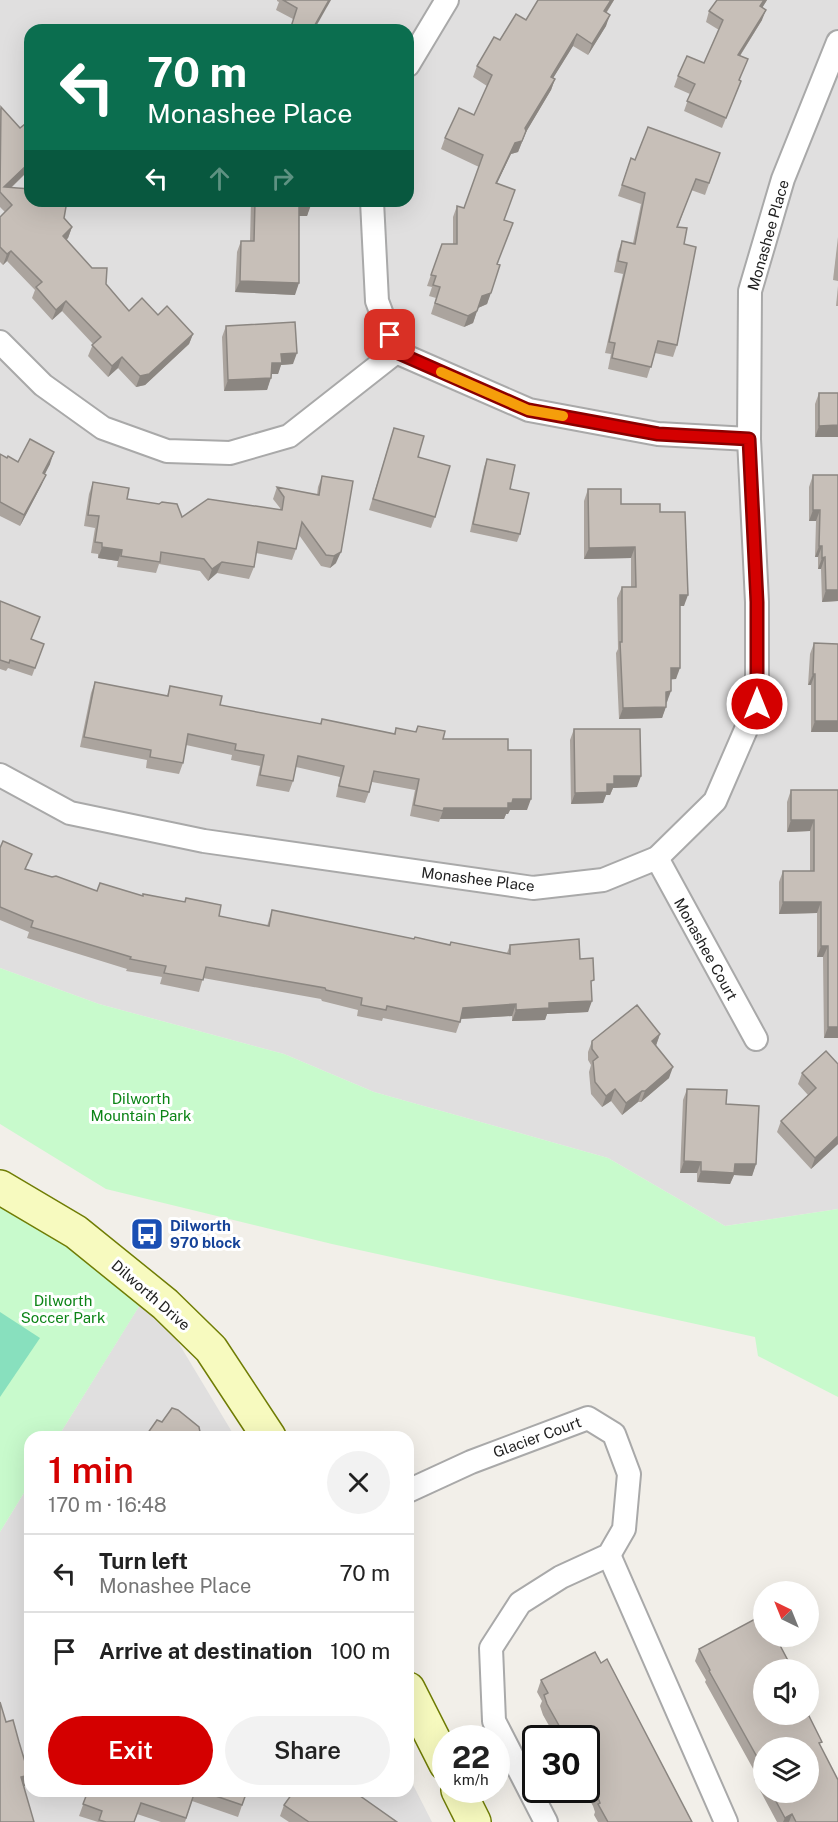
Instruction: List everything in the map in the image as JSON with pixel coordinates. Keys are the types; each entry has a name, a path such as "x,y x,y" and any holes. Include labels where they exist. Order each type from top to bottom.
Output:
{"street":[{"path":"414,55 447,0"},
{"name":"Monashee Place","path":"0,775 70,813 81,816 204,841 533,888 603,880 657,858 715,801 757,704 757,602 749,439 750,291 783,179 838,42"},
{"path":"372,207 377,301 396,352 528,410 658,434 749,439"},
{"path":"0,342 43,386 103,428 167,452 230,453 289,436 396,352"},
{"name":"Monashee Court","path":"657,858 756,1039"},
{"name":"Dilworth Drive","path":"0,1187 76,1232 165,1304 211,1349 265,1431"},
{"name":"Glacier Court","path":"414,1488 471,1462 588,1418 614,1434 629,1474 624,1529 609,1555"},
{"path":"546,1822 494,1721 491,1648 520,1603 561,1577 609,1555 726,1822"},
{"path":"414,1701 432,1736"},
{"path":"464,1803 474,1822"}],"shaded area":[{"path":"0,0 838,0 838,1209 725,1226 608,1158 374,1092 284,1054 99,1004 0,968"},
{"path":"148,1292 231,1431 62,1431"},
{"path":"24,1493 24,1797 414,1797 414,1787 432,1822 0,1822 0,1532"}],"green space":[{"name":"Dilworth Mountain Park","path":"0,968 99,1004 284,1054 374,1092 608,1158 725,1226 838,1209 838,1397 758,1356 755,1337 332,1244 106,1189 0,1124"},
{"name":"Dilworth Soccer Park","path":"0,1191 148,1292 62,1431 24,1431 24,1493 0,1532"},
{"name":"Dilworth Soccer Park","path":"0,1312 40,1338 0,1397"}],"building":[{"path":"283,0 329,0 315,24 292,24 297,8"},
{"path":"538,0 611,0 604,11 610,15 592,44 577,34 551,77 555,79 525,128 522,141 515,143 496,183 515,190 504,220 513,223 497,264 500,265 491,293 482,296 477,311 468,316 435,303 440,287 433,285 436,276 431,275 442,244 457,244 457,206 464,208 483,155 445,138 459,108 474,115 492,75 477,66 494,37 500,40 516,14 526,20"},
{"path":"717,0 764,0 760,6 766,10 738,55 748,59 726,118 687,101 695,84 678,76 687,56 704,63 723,20 709,11"},
{"path":"1,107 20,128 24,125 24,168 4,187 24,189 24,207 66,207 64,218 72,227 63,236 92,268 107,268 106,284 129,311 142,298 158,315 167,306 193,334 149,374 140,376 122,357 112,366 92,345 101,337 66,301 56,310 36,287 42,282 11,251 7,254 0,247 0,217 12,205 0,192"},
{"path":"648,127 720,153 709,183 696,179 677,227 687,228 684,244 696,247 677,345 658,341 651,367 612,358 615,343 609,342 627,263 618,261 622,241 635,244 645,193 622,185 631,158 635,160"},
{"path":"255,207 299,207 299,283 240,281 241,241 254,241"},
{"path":"295,322 297,353 281,354 282,363 272,363 271,378 228,380 226,326"},
{"path":"819,393 838,393 838,425 819,426"},
{"path":"394,428 424,436 418,457 450,466 435,517 373,499"},
{"path":"30,439 54,452 43,473 46,475 24,515 0,502 0,454 18,462"},
{"path":"487,459 515,465 510,489 529,493 520,534 473,524"},
{"path":"813,475 838,475 838,590 826,590 825,557 822,558 822,546 819,546 820,510 813,510"},
{"path":"322,476 353,481 341,552 334,556 326,555 302,522 296,549 258,542 254,567 222,562 212,569 204,559 161,552 160,562 121,556 122,550 102,547 102,543 95,542 99,516 88,515 93,482 129,488 127,499 177,504 182,517 208,499 282,510 284,497 277,487 319,495"},
{"path":"588,489 621,489 621,504 660,504 660,512 685,512 688,595 680,595 680,668 671,668 671,691 666,692 666,707 623,708 620,642 622,642 622,587 636,587 635,547 589,548"},
{"path":"0,601 40,617 31,639 44,644 35,668 10,660 9,663 0,660"},
{"path":"814,643 838,644 838,721 815,721"},
{"path":"95,682 168,696 170,686 222,696 220,705 321,724 322,719 395,734 396,728 416,732 418,726 445,731 443,739 508,739 508,750 531,750 531,799 513,799 512,803 508,803 508,808 444,808 443,811 414,805 419,779 374,771 369,792 339,786 344,766 298,756 293,781 260,775 264,755 235,750 236,744 188,734 183,763 150,757 151,750 84,737"},
{"path":"574,729 640,729 641,776 614,776 614,784 607,784 607,792 575,793"},
{"path":"791,790 838,790 838,1027 828,1027 828,946 821,946 821,902 783,902 783,871 814,871 814,820 791,820"},
{"path":"3,841 32,854 25,869 52,877 56,876 97,891 100,883 143,896 143,894 185,902 186,898 221,905 219,916 269,926 272,910 414,939 415,937 450,945 451,942 510,954 510,945 579,939 580,959 593,958 592,1001 549,1003 549,1008 516,1010 516,1004 463,1008 460,1022 387,1006 386,1010 361,1005 362,998 325,988 206,967 203,980 164,973 166,966 130,959 131,957 31,927 33,921 0,907 0,848"},
{"path":"637,1005 660,1034 652,1041 673,1067 645,1091 626,1103 615,1089 606,1096 595,1082 593,1061 598,1057 592,1049 592,1041"},
{"path":"826,1051 838,1064 838,1136 815,1158 781,1121 816,1088 802,1073"},
{"path":"687,1089 727,1090 726,1104 759,1106 756,1164 735,1164 734,1173 701,1171 701,1162 684,1161"},
{"path":"172,1408 178,1410 199,1427 200,1431 149,1431 157,1420 162,1422"},
{"path":"753,1620 753,1647 781,1647 787,1659 753,1659 753,1725 814,1725 822,1742 819,1743 819,1737 753,1737 753,1750 699,1649"},
{"path":"595,1652 601,1663 607,1659 692,1822 608,1822 598,1804 600,1803 600,1725 559,1725 547,1704 544,1695 548,1693 541,1680"},
{"path":"0,1702 6,1722 13,1720 24,1758 24,1776 21,1777 24,1797 27,1797 34,1822 0,1822"},
{"path":"819,1743 838,1780 838,1822 796,1822 792,1814 785,1818 777,1803 819,1803"},
{"path":"86,1797 193,1797 186,1818 141,1803 134,1822 99,1820 102,1811 83,1804"},
{"path":"219,1797 245,1797 242,1805"},
{"path":"290,1797 362,1797 397,1822 309,1822 284,1805"}],"slow traffic":[{"path":"441,372 528,410 563,416"}],"place":[{"name":"Dilworth 970 block","path":"147,1234"}],"route":[{"path":"390,335 396,352 528,410 658,434 749,439 757,602 757,704"}]}
